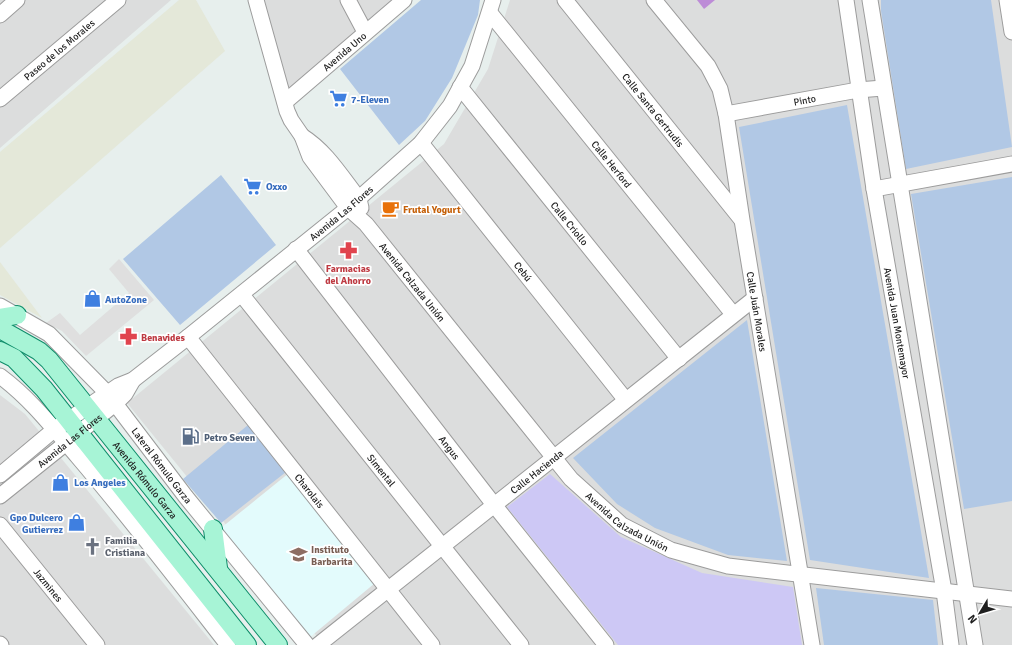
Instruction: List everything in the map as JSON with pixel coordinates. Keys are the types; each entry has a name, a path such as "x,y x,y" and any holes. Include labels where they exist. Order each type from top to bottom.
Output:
{"main road":[{"name":"Avenida Rómulo Garza","path":"0,329 39,351 48,360 77,423 233,642"},
{"name":"Avenida Rómulo Garza","path":"7,354 40,384 218,568 278,645"},
{"path":"213,529 218,568"}],"street":[{"path":"0,15 17,0"},
{"name":"Paseo de los Morales","path":"0,99 118,0"},
{"name":"Avenida Calzada Unión","path":"256,0 291,120 302,136 310,157 353,203 366,224 571,479 616,520 657,544 685,555 728,566 800,573 1012,599"},
{"path":"348,0 364,32"},
{"name":"Avenida Uno","path":"285,102 364,32 404,0"},
{"name":"Calle Santa Gertrudis","path":"565,0 742,220"},
{"name":"Calle Juán Morales","path":"654,0 715,77 726,114 812,645"},
{"name":"Avenida Juan Montemayor","path":"846,0 858,90 874,189 944,591 951,645"},
{"path":"870,0 898,184 975,645"},
{"path":"1007,0 1012,32"},
{"name":"Avenida Las Flores","path":"0,475 111,398 125,394 132,380 242,295 296,248 353,203 421,143 450,106 460,87 478,51 492,6"},
{"name":"Calle Herford","path":"492,6 733,314"},
{"name":"Calle Criollo","path":"460,87 679,359"},
{"name":"Pinto","path":"726,114 858,90 883,88"},
{"name":"Cebú","path":"421,143 625,399"},
{"path":"874,189 1012,164"},
{"name":"Angus","path":"296,248 495,506 606,645"},
{"name":"Simental","path":"242,295 521,645"},
{"name":"Calle Hacienda","path":"318,645 495,506 625,399 679,359 733,314 755,298"},
{"name":"Lateral Rómulo Garza","path":"0,306 8,316 53,337 111,398 186,497 307,645"},
{"name":"Charolais","path":"188,337 432,645"},
{"path":"0,376 26,397 77,423"},
{"name":"Avenida Las Flores","path":"0,496 7,482 77,423"},
{"name":"Jazmines","path":"0,525 97,645"}],"shaded area":[{"path":"0,0 171,0 0,148"},
{"path":"179,0 196,0 225,51 0,248 0,152"},
{"path":"259,0 402,0 280,103"},
{"path":"421,0 480,0 478,15 452,78 425,121 399,145 340,69"},
{"path":"510,0 1012,0 1012,645 324,645 127,403 444,144 488,69"},
{"path":"697,0 715,0 704,9"},
{"path":"881,0 991,0 1012,147 906,169 881,11"},
{"path":"847,105 929,578 810,560 739,127"},
{"path":"221,175 276,245 180,325 123,259"},
{"path":"1012,177 1012,501 964,509 911,194"},
{"path":"119,259 154,300 86,356 62,331 46,323 60,313 80,335 129,293 109,269"},
{"path":"0,262 42,318 0,295"},
{"path":"747,320 787,561 728,555 655,528 617,504 573,458"},
{"path":"0,395 25,414 214,645 0,645"},
{"path":"248,425 286,472 221,523 183,479"},
{"name":"Instituto Barbarita","path":"289,473 375,583 309,638 221,528"},
{"path":"550,474 621,537 702,573 793,587 802,645 618,645 507,507"},
{"path":"816,588 933,600 938,645 824,645"}],"place":[{"name":"7-Eleven","path":"338,99"},
{"name":"Oxxo","path":"253,186"},
{"name":"Frutal Yogurt","path":"390,209"},
{"name":"Farmacias del Ahorro","path":"348,251"},
{"name":"AutoZone","path":"92,299"},
{"name":"Benavides","path":"128,337"},
{"name":"Petro Seven","path":"191,437"},
{"name":"Los Angeles","path":"61,482"},
{"name":"Gpo Dulcero Gutierrez","path":"76,523"},
{"name":"Familia Cristiana","path":"92,546"},
{"name":"Instituto Barbarita","path":"298,555"}]}
